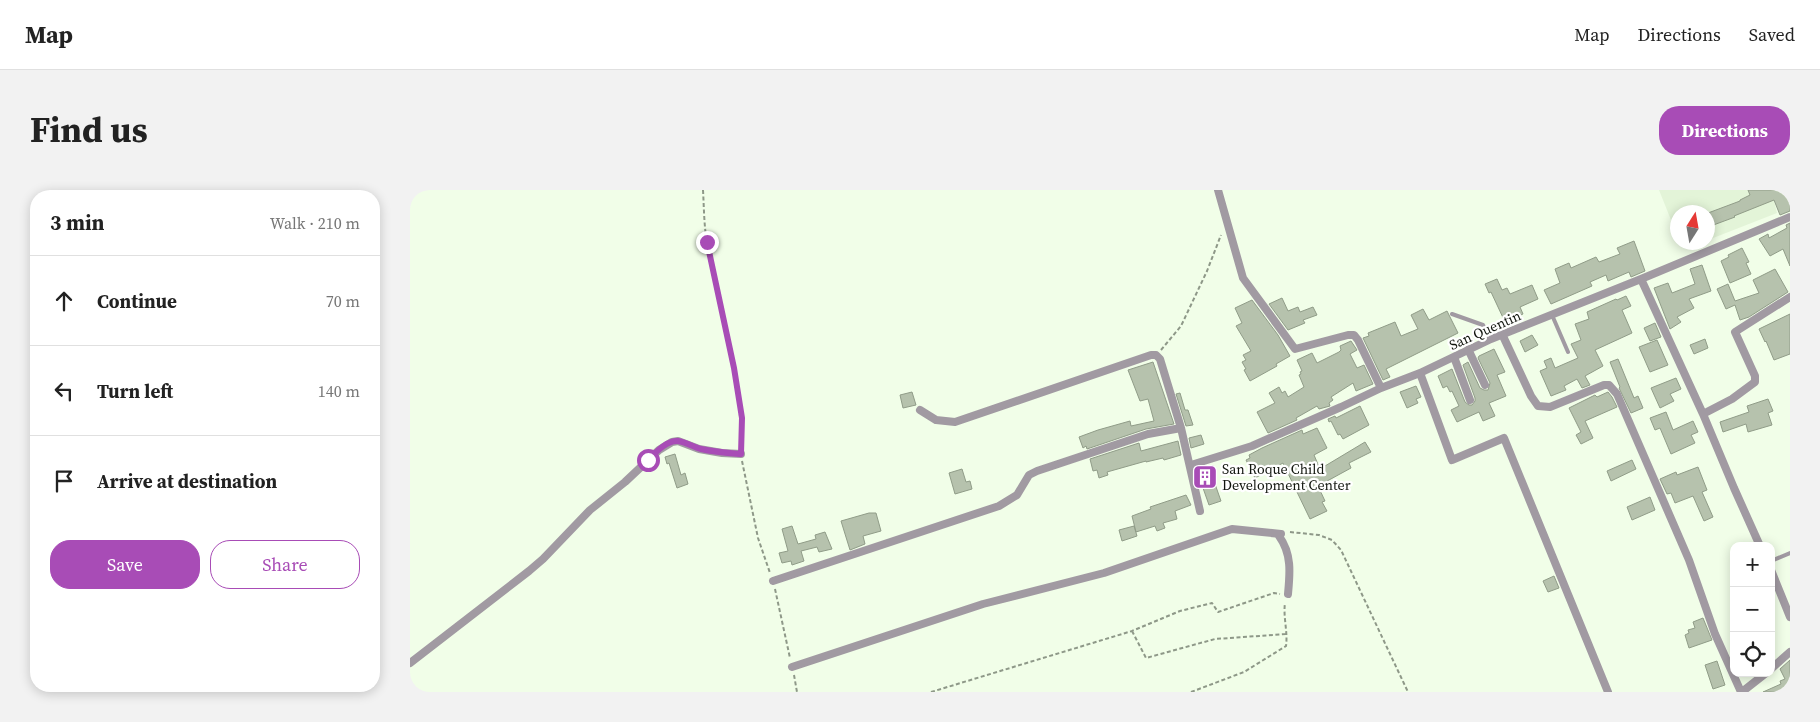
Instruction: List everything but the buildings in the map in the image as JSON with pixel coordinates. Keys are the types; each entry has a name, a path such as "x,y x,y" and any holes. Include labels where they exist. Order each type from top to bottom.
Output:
{"street":[{"path":"1218,190 1244,278 1295,349 1354,335 1381,388"},
{"name":"San Quentin","path":"1190,465 1252,446 1381,388 1420,373 1490,339 1790,217"},
{"path":"1641,279 1703,414 1758,542"},
{"path":"1703,414 1732,399 1755,382 1755,376 1735,332 1790,297"},
{"path":"1502,334 1531,396 1538,406 1550,407 1604,385 1609,385 1617,394 1689,560 1715,634 1742,692 1761,677"},
{"path":"1468,349 1485,385"},
{"path":"920,410 936,420 955,422 1151,355 1156,355 1160,359 1182,428 1200,510"},
{"path":"1454,357 1470,400"},
{"path":"1420,373 1452,460 1504,438 1608,692"},
{"path":"773,581 999,506 1017,495 1029,475 1037,470 1148,434 1182,428"},
{"path":"410,663 529,571 590,510 625,482 659,450 672,442 678,441 699,449 741,454"},
{"path":"792,667 983,604 1104,573 1232,529 1280,534 1279,536 1289,557 1288,594"},
{"path":"1775,578 1787,601 1790,617"},
{"path":"1775,665 1790,652"}],"lane":[{"path":"1452,314 1483,325 1490,339"},
{"path":"1552,315 1568,352"},
{"path":"1775,559 1790,553"}],"path":[{"path":"703,190 707,242 734,368 742,418 741,454 758,538 773,581 797,692"},
{"path":"1156,355 1181,326 1207,271 1227,222"},
{"path":"1280,534 1284,532 1319,535 1332,540 1341,550 1408,692"},
{"path":"931,692 1132,631 1180,611 1212,603 1218,612 1274,593 1288,594 1284,604 1287,634 1286,646 1244,672 1190,692"},
{"path":"1132,631 1146,658 1215,639 1287,634"}],"shaded area":[{"path":"1659,190 1790,190 1790,194 1774,201 1777,213 1715,237 1715,205 1670,205 1670,218"}],"place":[{"name":"San Roque Child Development Center","path":"1205,477"}],"route":[{"path":"648,460 665,446 678,441 699,449 741,454 742,418 734,368 707,242"}]}
